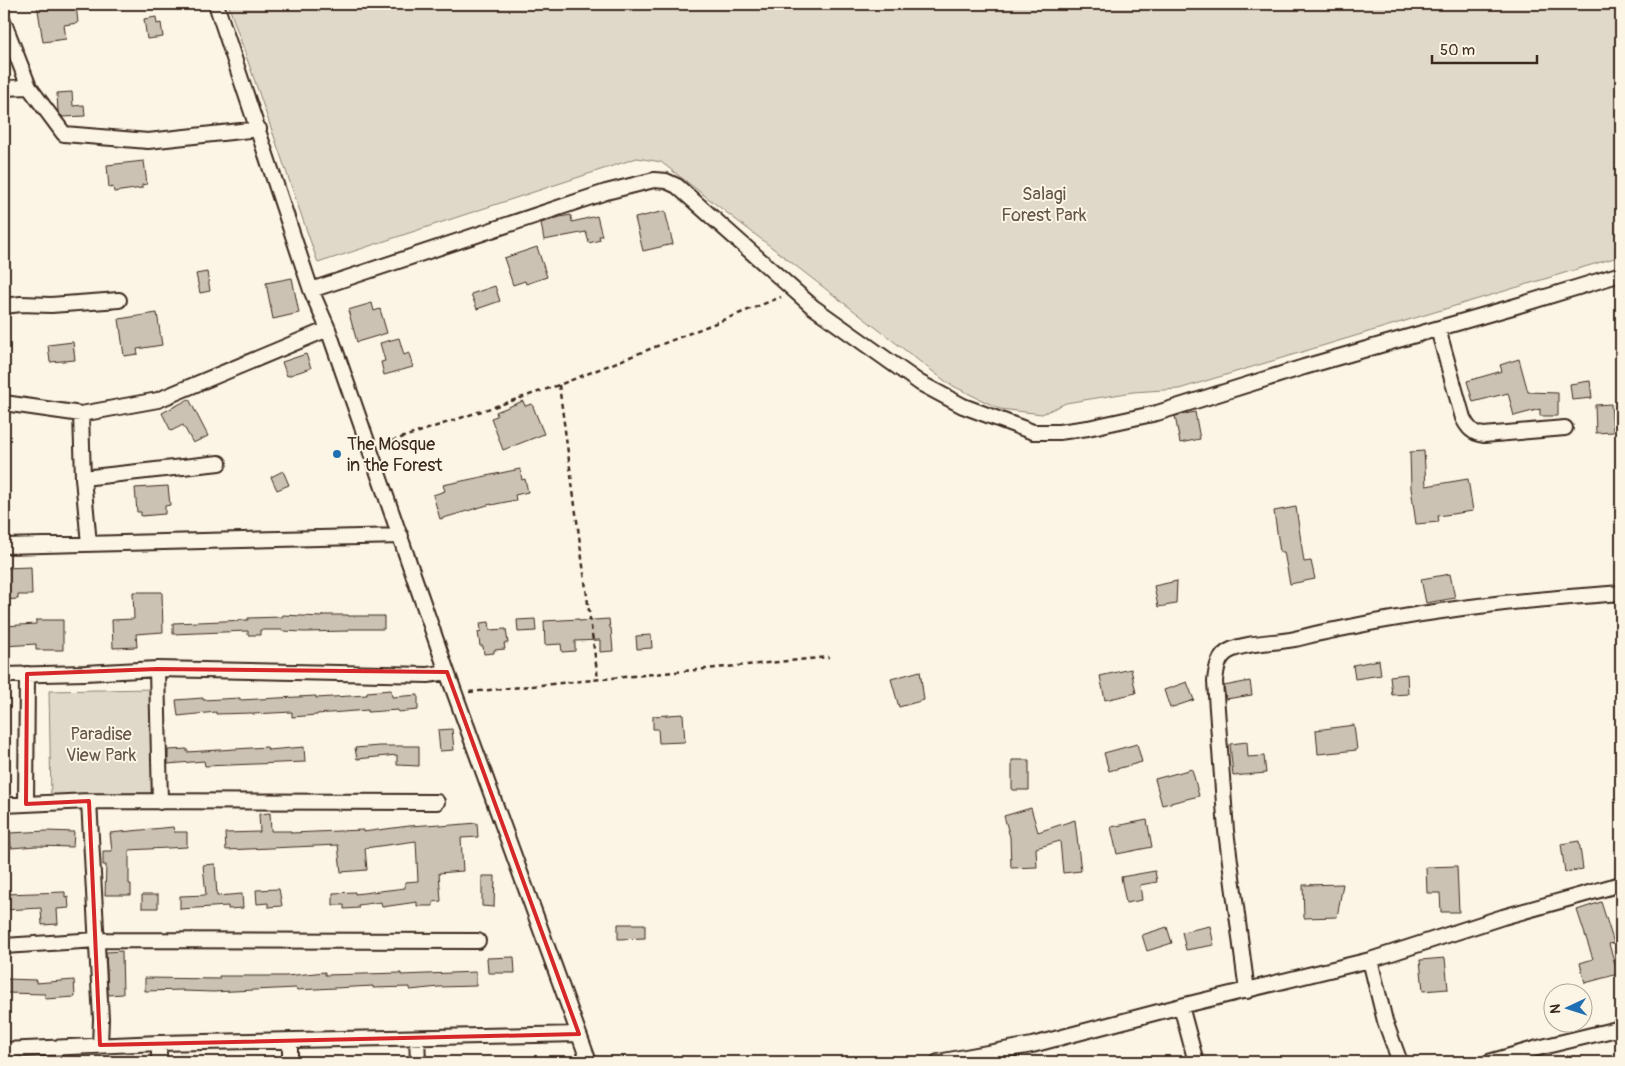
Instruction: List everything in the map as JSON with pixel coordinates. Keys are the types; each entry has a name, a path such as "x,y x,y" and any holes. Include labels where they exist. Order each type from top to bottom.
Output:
{"street":[{"path":"216,4 311,290 328,329 447,672 590,1062"},
{"path":"4,23 29,87 64,134 148,141 258,129"},
{"path":"4,88 29,87"},
{"path":"311,290 606,192 654,180 666,181 676,186 813,307 920,383 963,406 1033,432 1059,432 1088,428 1156,413 1304,367 1621,274"},
{"path":"4,306 119,300"},
{"path":"4,403 81,414 158,400 328,329"},
{"path":"1438,329 1464,418 1471,431 1484,435 1565,428"},
{"path":"81,414 83,478 89,544"},
{"path":"83,478 218,464"},
{"path":"4,546 401,536"},
{"path":"1247,991 1226,831 1215,682 1220,661 1224,654 1231,650 1256,644 1293,640 1335,630 1440,612 1503,603 1621,594"},
{"path":"4,675 157,669 428,675 447,672"},
{"path":"157,669 160,802"},
{"path":"26,804 27,674"},
{"path":"89,801 101,1019 100,1045"},
{"path":"4,804 89,801 437,802"},
{"path":"938,1062 1032,1045 1370,960 1503,917 1621,884"},
{"path":"4,946 97,940 478,942"},
{"path":"1370,960 1385,1021 1400,1062"},
{"path":"1181,1006 1196,1062"},
{"path":"1489,1062 1621,1028"},
{"path":"4,1050 29,1056 100,1045 579,1034"},
{"path":"417,1038 418,1062"},
{"path":"290,1040 290,1062"},
{"path":"159,1043 159,1062"}],"path":[{"path":"369,448 559,385 796,291"},
{"path":"559,385 598,679"},
{"path":"455,693 829,657"}],"highlighted area":[{"path":"157,669 447,672 579,1034 100,1045 89,801 26,804 27,674"}],"green space":[{"name":"Salagi Forest Park","path":"228,4 1621,4 1621,256 1179,389 1133,392 1066,403 1042,414 1000,409 949,384 661,162 637,158 318,263"},
{"name":"Paradise View Park","path":"151,689 153,797 51,799 49,691"}],"building":[{"path":"37,4 76,4 78,23 64,25 66,39 43,42"},
{"path":"156,17 157,24 161,23 163,37 147,39 144,19"},
{"path":"72,92 73,106 84,105 85,116 63,117 58,112 57,93"},
{"path":"144,161 147,184 142,185 142,188 114,192 113,187 109,188 107,165"},
{"path":"665,211 673,244 643,251 635,218"},
{"path":"571,215 572,222 597,216 602,236 599,236 600,240 589,243 586,232 544,240 541,223"},
{"path":"537,247 547,277 526,284 525,281 513,285 504,258"},
{"path":"207,272 210,291 200,293 196,274"},
{"path":"292,278 299,313 273,319 266,283"},
{"path":"495,286 500,301 477,309 471,294"},
{"path":"372,303 374,311 380,309 387,333 357,342 348,310"},
{"path":"157,313 162,345 137,349 138,354 124,356 119,319"},
{"path":"399,338 404,355 409,353 413,367 384,375 381,362 385,361 380,343"},
{"path":"73,342 75,360 50,362 48,345"},
{"path":"306,354 311,368 287,376 282,362"},
{"path":"1519,359 1528,392 1558,393 1558,416 1540,416 1540,409 1514,416 1508,393 1473,402 1467,381 1502,371 1500,365"},
{"path":"1590,381 1592,398 1572,400 1570,384"},
{"path":"189,399 208,436 193,443 183,425 171,431 162,413"},
{"path":"523,401 525,406 532,404 544,434 503,450 491,418 497,416 496,412"},
{"path":"1611,404 1613,432 1596,433 1595,405"},
{"path":"1195,412 1200,439 1180,443 1175,416"},
{"path":"1424,451 1426,486 1468,479 1473,511 1438,516 1439,522 1416,524 1411,488 1410,452"},
{"path":"520,469 522,480 525,479 528,492 515,495 516,500 491,504 440,519 433,495 445,491 443,485"},
{"path":"283,471 289,485 277,490 271,477"},
{"path":"168,486 170,505 165,506 165,514 141,516 141,512 137,512 135,488"},
{"path":"1296,507 1304,562 1311,561 1315,579 1290,584 1284,552 1280,552 1274,511"},
{"path":"31,567 32,595 18,595 18,599 4,600 4,568"},
{"path":"1450,574 1455,598 1426,603 1421,579"},
{"path":"1177,581 1176,604 1158,607 1154,586"},
{"path":"133,592 162,592 163,632 136,634 137,647 113,648 112,620 134,619"},
{"path":"283,615 322,617 322,615 384,616 384,629 305,632 260,630 260,635 248,635 248,631 173,634 173,623 248,620 248,618 282,617"},
{"path":"535,619 536,631 518,632 517,620"},
{"path":"579,619 579,621 609,619 613,651 600,652 600,640 575,641 575,651 562,652 561,644 545,645 544,621"},
{"path":"36,620 63,620 63,650 36,650 36,644 4,646 4,626 36,624"},
{"path":"489,622 490,630 506,629 508,643 504,643 505,649 494,650 494,653 484,654 483,646 480,646 478,632 481,631 480,623"},
{"path":"651,635 652,648 637,649 636,636"},
{"path":"1379,660 1381,675 1355,679 1353,665"},
{"path":"1131,669 1136,693 1105,700 1100,676"},
{"path":"920,671 924,700 899,707 891,679"},
{"path":"1407,674 1408,694 1392,695 1390,676"},
{"path":"1250,681 1252,695 1226,699 1224,686"},
{"path":"1187,682 1194,700 1170,708 1164,690"},
{"path":"391,690 392,697 418,695 418,710 368,712 368,710 292,717 292,712 216,714 216,712 178,716 176,700 240,698 240,700 316,696 316,698 367,695 367,692"},
{"path":"683,714 685,742 659,743 658,729 653,729 653,716"},
{"path":"1354,725 1357,750 1318,754 1316,730"},
{"path":"452,729 454,750 440,751 438,730"},
{"path":"1247,742 1248,757 1264,756 1266,773 1233,776 1230,744"},
{"path":"1137,744 1142,762 1109,771 1104,753"},
{"path":"419,746 419,766 397,765 397,755 357,759 355,748"},
{"path":"267,747 268,750 304,747 305,762 205,766 204,761 168,764 168,750 187,749 187,752"},
{"path":"1012,760 1029,760 1029,790 1012,790"},
{"path":"1192,769 1199,796 1162,805 1155,779"},
{"path":"1031,808 1038,832 1075,820 1081,871 1063,873 1060,841 1036,848 1037,867 1011,868 1010,837 1004,816"},
{"path":"270,813 271,831 291,831 291,833 363,830 363,832 409,826 477,823 478,837 461,838 463,871 439,873 441,901 433,902 433,906 417,906 417,902 382,907 381,902 358,905 359,908 344,909 344,905 333,905 333,893 355,892 355,894 405,888 405,882 418,881 416,841 365,848 367,870 341,872 338,845 226,850 225,833 260,832 259,814"},
{"path":"1147,820 1152,847 1117,854 1111,827"},
{"path":"173,827 174,832 187,832 187,847 129,850 129,884 131,884 131,895 105,895 106,865 103,865 103,851 112,851 110,833"},
{"path":"74,832 73,847 36,846 11,848 10,833"},
{"path":"1579,841 1583,869 1565,872 1561,844"},
{"path":"215,864 217,896 242,894 243,908 228,909 228,906 180,909 180,896 206,895 203,865"},
{"path":"1457,866 1459,912 1441,912 1440,893 1427,893 1426,867"},
{"path":"1155,871 1157,882 1140,885 1142,900 1126,903 1121,877"},
{"path":"482,876 495,876 494,907 482,906"},
{"path":"1343,884 1337,917 1304,918 1303,885"},
{"path":"279,889 282,906 268,907 268,903 257,904 256,890"},
{"path":"65,892 65,897 68,896 69,908 57,909 58,924 42,925 41,908 4,910 4,894"},
{"path":"142,895 158,895 158,908 142,908"},
{"path":"1601,902 1614,943 1609,944 1618,974 1585,983 1580,963 1593,959 1577,910"},
{"path":"618,924 645,924 645,938 618,939"},
{"path":"1210,926 1214,945 1186,950 1182,932"},
{"path":"1167,927 1172,943 1147,951 1142,935"},
{"path":"122,951 123,994 108,995 106,952"},
{"path":"514,957 515,973 488,973 487,958"},
{"path":"1445,958 1448,989 1423,991 1420,960"},
{"path":"325,972 325,975 401,973 401,975 476,972 476,986 410,990 410,987 373,988 373,986 213,992 183,990 145,991 145,978 219,979 219,976 286,976"},
{"path":"6,979 36,980 36,983 74,980 75,997 45,999 45,994 6,993"}],"place":[{"name":"The Mosque in the Forest","path":"337,454"}]}
